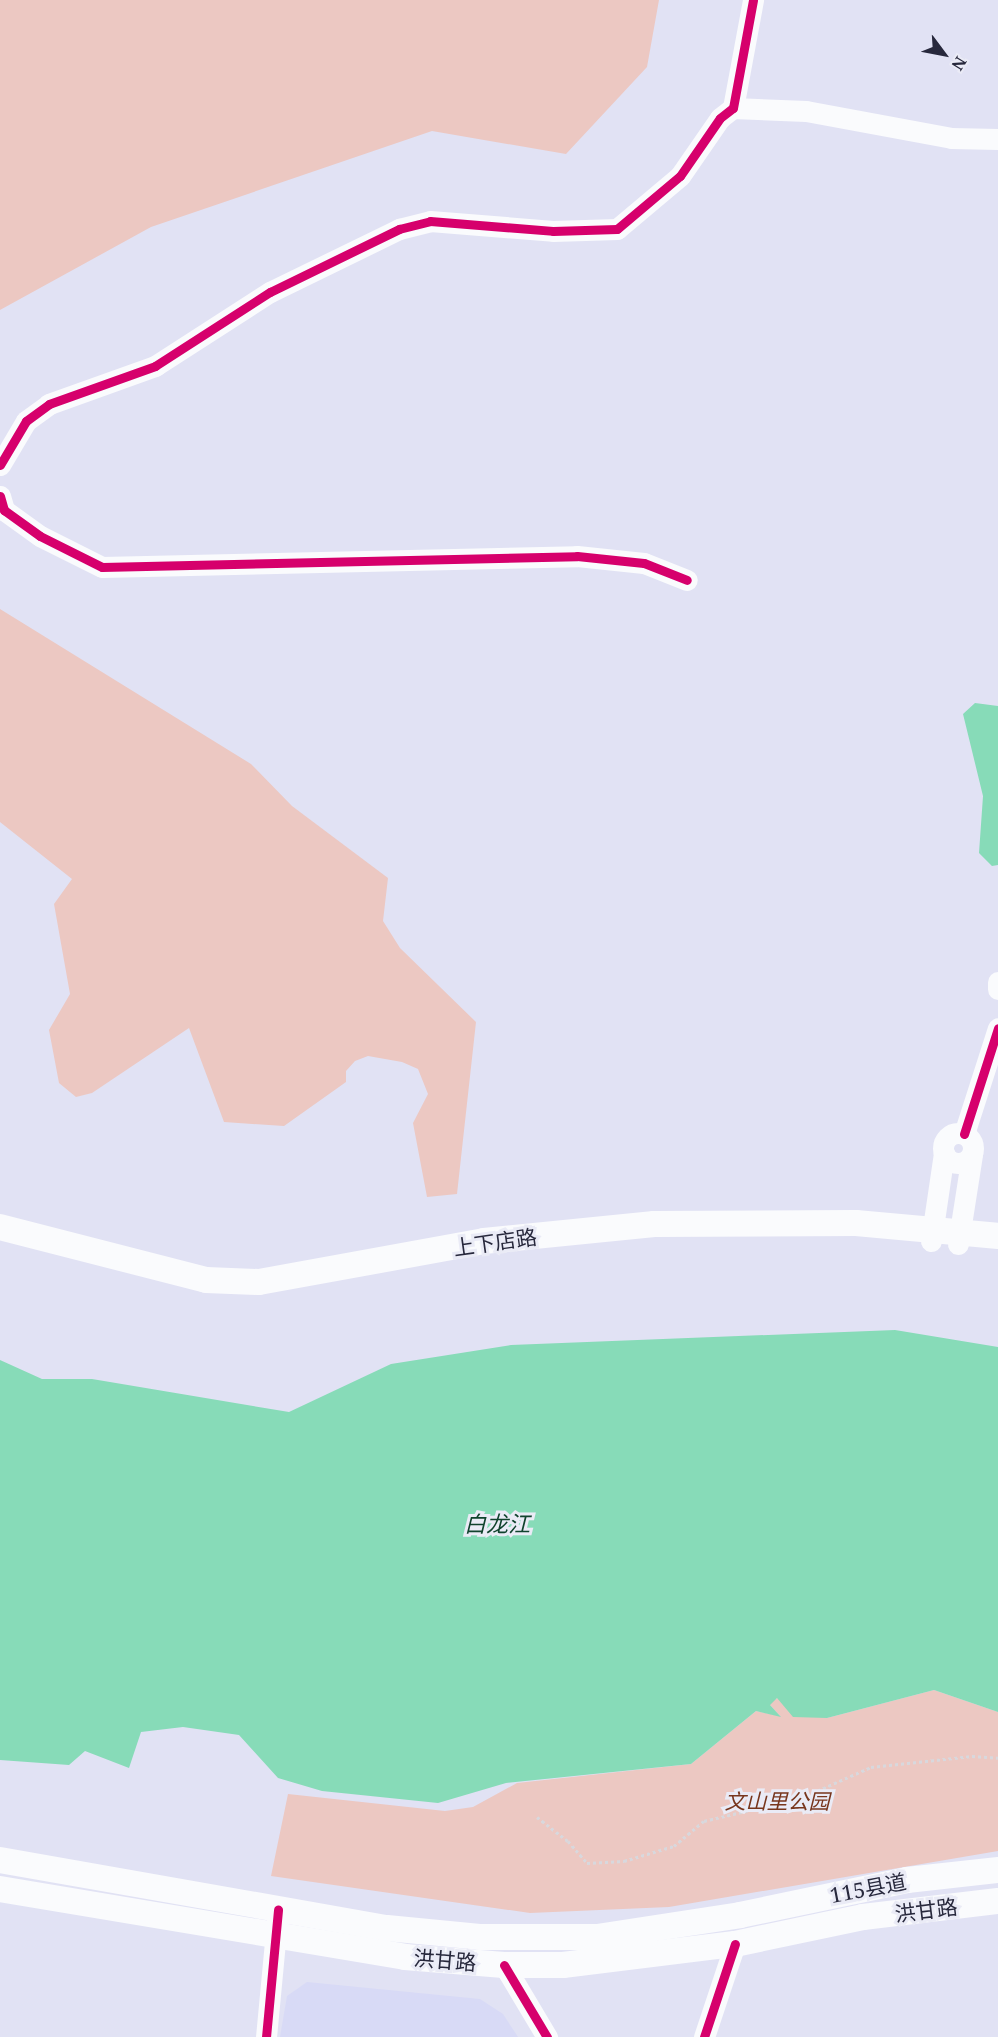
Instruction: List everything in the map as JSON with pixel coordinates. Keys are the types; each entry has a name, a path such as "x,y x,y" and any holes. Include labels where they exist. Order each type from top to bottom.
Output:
{"main road":[{"name":"上下店路","path":"0,1227 206,1280 259,1282 484,1241 654,1224 856,1223 959,1238 998,1248"},
{"name":"上下店路","path":"0,1240 192,1286 251,1293 345,1281 495,1247 612,1236 730,1230 932,1235"},
{"name":"上下店路","path":"959,1238 998,1236"},
{"name":"洪甘路","path":"0,1860 387,1928 492,1937 597,1937 740,1915"},
{"name":"115县道","path":"740,1915 907,1880 998,1870"},
{"name":"洪甘路","path":"0,1889 275,1937 405,1957 504,1965 563,1965 735,1944 863,1917 998,1901"}],"street":[{"path":"733,108 753,0"},
{"path":"0,465 26,421 49,404 155,366 270,292 399,229 430,221 553,231 617,229 680,176 720,118 733,108 806,111 951,138 998,139"},
{"path":"0,496 4,510 40,536 102,567 577,556 644,563 687,580"},
{"path":"998,982 998,989"},
{"path":"964,1134 998,1028"},
{"path":"932,1235 944,1153 950,1136 964,1134 972,1141 972,1155 959,1238"},
{"path":"944,1153 960,1163 972,1155"},
{"path":"266,2037 278,1910"},
{"path":"704,2037 735,1944"},
{"path":"504,1965 547,2037"}],"path":[{"path":"537,1817 586,1863 624,1861 674,1846 704,1821 801,1798 871,1767 900,1767 972,1756 998,1758"}],"shaded area":[{"path":"307,1982 480,1999 503,2014 518,2037 280,2037 287,1996"}],"green space":[{"path":"0,0 659,0 647,67 566,154 432,131 151,227 0,310"},
{"path":"0,609 251,764 292,806 388,878 383,921 400,948 476,1022 457,1194 427,1197 413,1123 428,1094 418,1069 402,1062 368,1056 355,1061 346,1071 346,1082 284,1126 224,1122 189,1028 92,1093 76,1097 59,1083 49,1030 70,994 54,904 72,879 0,822"},
{"name":"文山里公园","path":"934,1690 998,1712 998,1851 669,1907 530,1913 271,1876 288,1794 445,1811 473,1807 517,1783 691,1764 756,1711 780,1716 769,1704 777,1698 827,1718"}],"water":[{"path":"975,703 998,706 998,865 992,866 979,853 983,796 963,714"},
{"name":"白龙江","path":"895,1330 998,1347 998,1712 934,1690 827,1718 793,1717 777,1698 770,1705 781,1717 756,1711 691,1764 506,1783 438,1803 322,1791 278,1778 239,1735 183,1727 141,1732 129,1768 85,1751 69,1765 0,1760 0,1360 42,1379 92,1379 289,1412 391,1364 511,1345"}],"cycle path":[{"path":"0,465 26,421 49,404 155,366 270,292 399,229 430,221 553,231 617,229 680,176 720,118 733,108 753,0"},
{"path":"0,496 4,510 40,536 102,567 577,556 644,563 687,580"},
{"path":"964,1134 998,1028"},
{"path":"266,2037 278,1910"},
{"path":"704,2037 735,1944"},
{"path":"504,1965 547,2037"}]}
